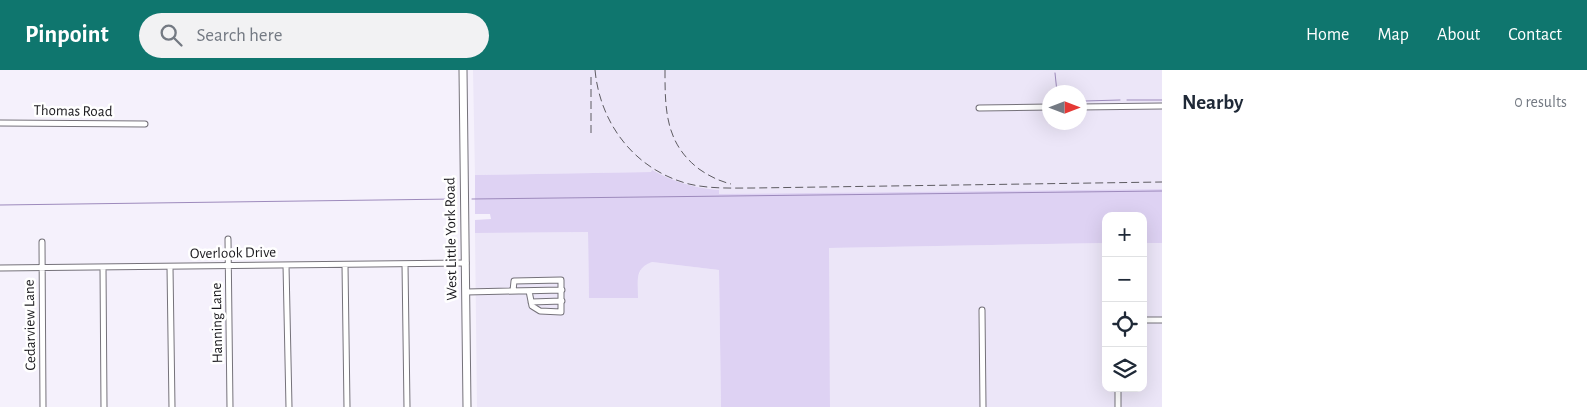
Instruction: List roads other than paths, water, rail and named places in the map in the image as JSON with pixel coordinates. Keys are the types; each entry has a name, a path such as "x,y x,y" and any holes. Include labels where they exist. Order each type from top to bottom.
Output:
{"main road":[{"name":"West Little York Road","path":"463,70 467,407"}],"street":[{"path":"1087,107 1162,106"},
{"path":"979,108 1042,107"},
{"name":"Thomas Road","path":"0,123 145,124"},
{"name":"Hanning Lane","path":"228,239 230,407"},
{"name":"Cedarview Lane","path":"42,242 43,407"},
{"name":"Overlook Drive","path":"0,268 466,263"},
{"path":"405,264 407,407"},
{"path":"286,265 289,407"},
{"path":"345,265 347,407"},
{"path":"170,266 172,407"},
{"path":"103,267 104,407"},
{"path":"513,291 514,281 560,280 562,312 540,311 532,306 529,291"},
{"path":"466,292 562,290"},
{"path":"531,302 562,301"},
{"path":"982,310 983,407"},
{"path":"1147,320 1162,320"},
{"path":"1118,392 1118,407"}],"waterway":[{"path":"1055,73 1056,85"},
{"path":"1087,101 1120,100"},
{"path":"1127,100 1162,100"},
{"path":"472,199 1162,191"},
{"path":"0,205 455,199"}],"railway":[{"path":"595,70 598,90 604,109 624,142 652,168 670,177 697,186 754,188 1162,182"},
{"path":"665,70 669,124 679,148 699,169 714,178 731,184"},
{"path":"591,77 591,136"}]}
